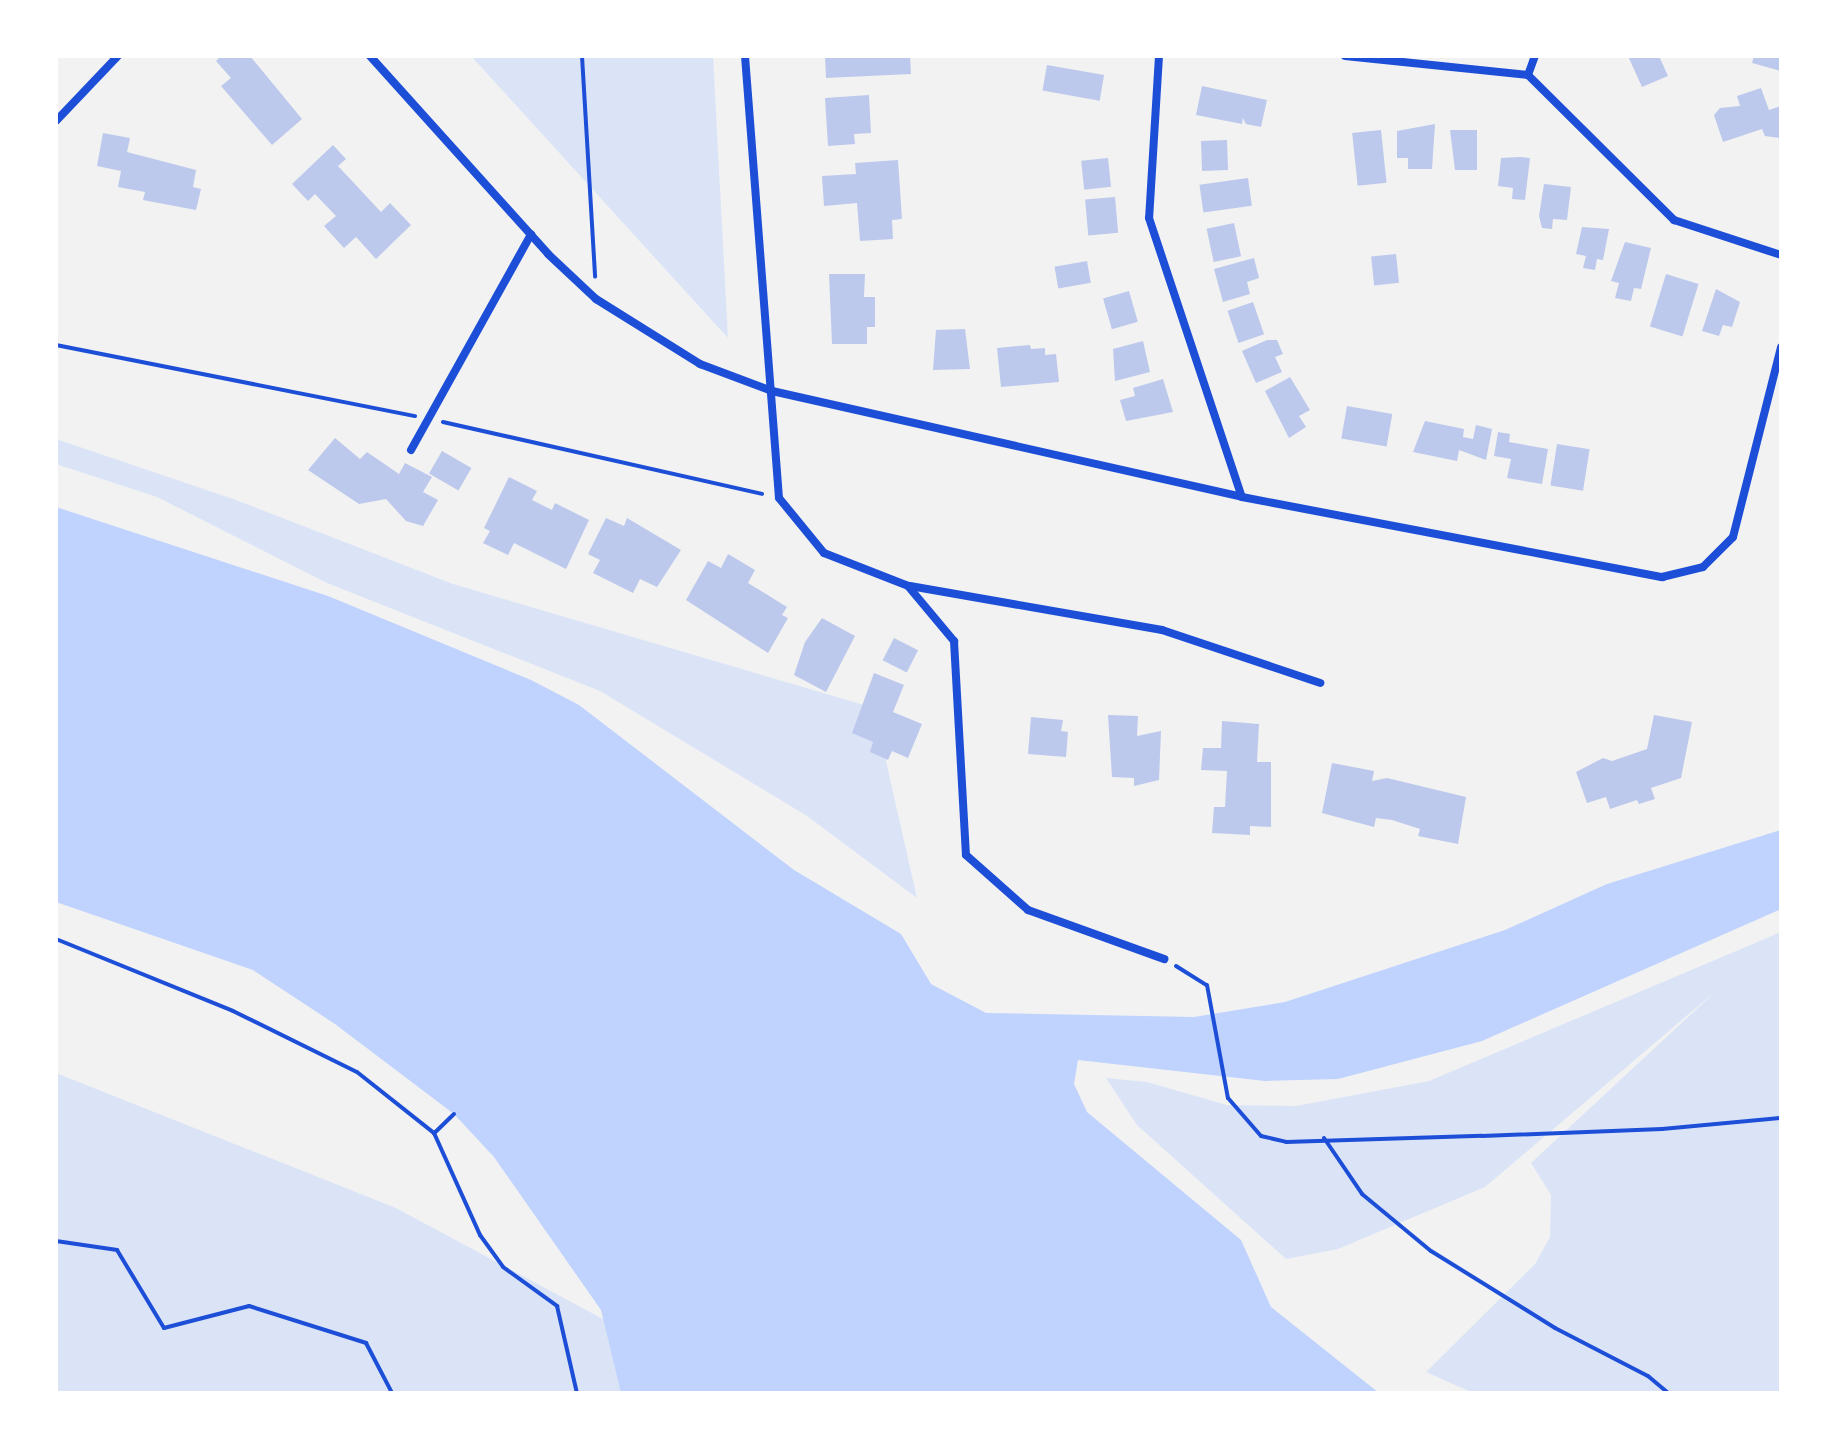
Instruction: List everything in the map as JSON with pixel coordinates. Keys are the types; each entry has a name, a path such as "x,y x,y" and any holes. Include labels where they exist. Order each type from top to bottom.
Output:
{"street":[{"path":"56,121 118,56"},
{"path":"370,56 531,234 596,299 700,364 772,391 1242,497 1662,577 1703,567 1733,537 1781,347"},
{"path":"745,56 779,498 824,553 908,586 1162,630 1320,683"},
{"path":"1159,56 1149,218 1242,497"},
{"path":"1345,56 1528,75 1674,220 1781,255"},
{"path":"1528,75 1535,56"},
{"path":"411,450 531,234"},
{"path":"908,586 954,641 966,855 1028,910 1164,959"}],"path":[{"path":"582,56 596,299"},
{"path":"56,345 428,419 779,498"},
{"path":"56,939 233,1011 357,1072 434,1133 480,1235 503,1267 557,1306 577,1393"},
{"path":"1164,959 1207,985 1228,1098 1261,1136 1286,1142 1324,1138 1662,1129 1781,1118"},
{"path":"434,1133 454,1114"},
{"path":"1324,1138 1362,1194 1431,1251 1555,1328 1648,1376 1668,1393"},
{"path":"56,1241 117,1250 164,1328 249,1306 366,1343 392,1393"}],"shaded area":[{"path":"471,56 713,56 728,338"},
{"path":"56,439 236,500 453,584 874,708 917,898 807,816 600,691 327,583 157,497 56,464"},
{"path":"1781,932 1781,1393 1473,1393 1426,1372 1535,1264 1550,1237 1551,1195 1531,1163 1716,991 1485,1187 1338,1249 1286,1259 1137,1125 1106,1078 1147,1082 1227,1105 1296,1106 1429,1081"},
{"path":"56,1073 396,1208 741,1393 56,1393"}],"water":[{"path":"56,507 328,596 531,680 579,705 794,870 901,934 931,984 986,1013 1194,1017 1285,1002 1505,930 1607,884 1781,830 1781,909 1482,1041 1338,1079 1265,1081 1078,1060 1074,1084 1087,1112 1241,1240 1271,1307 1379,1393 621,1393 601,1310 494,1157 454,1114 335,1024 253,970 56,902"}],"building":[{"path":"221,56 250,56 302,119 272,145 221,86 231,78 216,61"},
{"path":"825,56 910,56 911,74 826,78"},
{"path":"1628,56 1659,56 1668,76 1642,87"},
{"path":"1754,56 1781,56 1781,71 1752,63"},
{"path":"1047,65 1104,75 1100,101 1042,91"},
{"path":"1202,86 1267,100 1261,127 1246,124 1243,118 1242,124 1196,115"},
{"path":"1761,88 1769,110 1781,106 1781,138 1765,136 1762,129 1723,142 1714,115 1720,108 1740,106 1737,96"},
{"path":"869,95 871,133 854,134 855,144 828,146 825,98"},
{"path":"1435,124 1432,169 1408,169 1408,158 1397,158 1397,131"},
{"path":"1381,130 1387,183 1358,186 1352,133"},
{"path":"1450,130 1477,130 1477,170 1455,170"},
{"path":"103,133 130,138 127,152 196,170 193,187 201,189 196,210 143,200 145,192 118,187 121,171 97,166"},
{"path":"1227,140 1228,170 1202,171 1201,141"},
{"path":"333,145 346,159 338,166 381,212 390,203 411,225 376,259 356,237 344,248 324,226 336,216 315,194 308,201 292,184"},
{"path":"1108,158 1111,187 1084,190 1081,161"},
{"path":"1501,158 1530,158 1525,200 1512,199 1513,188 1498,186"},
{"path":"898,160 902,219 892,220 893,239 860,241 857,203 824,206 822,176 856,174 855,163"},
{"path":"1248,178 1252,206 1203,213 1199,185"},
{"path":"1544,184 1571,187 1567,220 1553,219 1552,229 1542,228 1539,216"},
{"path":"1115,197 1118,233 1088,235 1085,200"},
{"path":"1234,223 1241,256 1214,262 1207,229"},
{"path":"1582,227 1609,229 1603,260 1597,259 1595,270 1583,268 1586,256 1576,254"},
{"path":"1625,242 1651,248 1641,289 1634,288 1631,301 1615,298 1619,283 1611,281"},
{"path":"1396,254 1399,283 1374,285 1371,257"},
{"path":"1254,258 1259,278 1247,282 1250,294 1223,302 1214,269"},
{"path":"1087,261 1091,283 1058,288 1055,267"},
{"path":"829,274 865,274 864,297 875,297 875,327 867,327 867,344 832,344"},
{"path":"1666,274 1699,284 1682,337 1650,327"},
{"path":"1716,289 1740,302 1732,327 1723,325 1719,336 1702,331"},
{"path":"1129,291 1138,322 1112,329 1103,298"},
{"path":"1253,302 1264,334 1239,343 1227,311"},
{"path":"965,329 970,369 933,370 936,330"},
{"path":"1267,340 1277,340 1283,354 1275,357 1282,372 1256,383 1242,351"},
{"path":"1143,341 1150,372 1115,381 1113,349"},
{"path":"1030,345 1031,349 1045,348 1045,355 1056,354 1059,382 1001,387 997,348"},
{"path":"1290,377 1310,410 1299,416 1306,427 1289,438 1265,391"},
{"path":"1163,379 1173,412 1126,421 1120,400 1135,396 1133,388"},
{"path":"1347,406 1392,414 1387,446 1341,438"},
{"path":"1425,421 1464,429 1463,437 1473,439 1476,425 1492,429 1486,460 1459,450 1457,461 1413,452"},
{"path":"1498,432 1510,434 1509,442 1548,449 1542,484 1507,478 1511,459 1494,456"},
{"path":"335,438 360,459 367,452 399,474 405,463 432,477 423,492 438,500 423,526 406,521 386,499 359,504 308,470"},
{"path":"1557,444 1590,449 1583,491 1550,485"},
{"path":"442,451 471,468 458,491 429,474"},
{"path":"509,477 537,491 532,500 552,510 555,503 589,520 566,569 514,543 508,555 483,543 490,531 484,528"},
{"path":"606,518 624,526 627,518 681,550 657,587 640,579 633,593 593,573 600,560 588,554"},
{"path":"728,554 755,570 748,583 787,607 782,615 788,618 768,653 686,600 708,561 721,568"},
{"path":"822,618 855,636 826,692 794,675 805,642"},
{"path":"894,638 918,650 907,673 883,660"},
{"path":"874,673 904,685 893,712 922,724 908,758 892,751 888,760 870,752 873,742 852,733"},
{"path":"1108,715 1138,716 1137,736 1161,731 1159,780 1134,786 1134,778 1112,777"},
{"path":"1654,715 1692,722 1681,778 1651,788 1655,799 1639,804 1637,800 1610,809 1606,797 1587,803 1576,772 1603,758 1612,761 1647,749"},
{"path":"1031,717 1063,720 1061,731 1068,732 1066,757 1028,754"},
{"path":"1222,721 1259,724 1257,762 1271,762 1271,827 1250,826 1250,835 1212,833 1214,807 1225,807 1227,771 1201,770 1203,748 1221,748"},
{"path":"1332,763 1374,771 1372,781 1387,778 1466,797 1458,844 1418,836 1420,829 1392,820 1376,818 1374,827 1322,813"}]}
